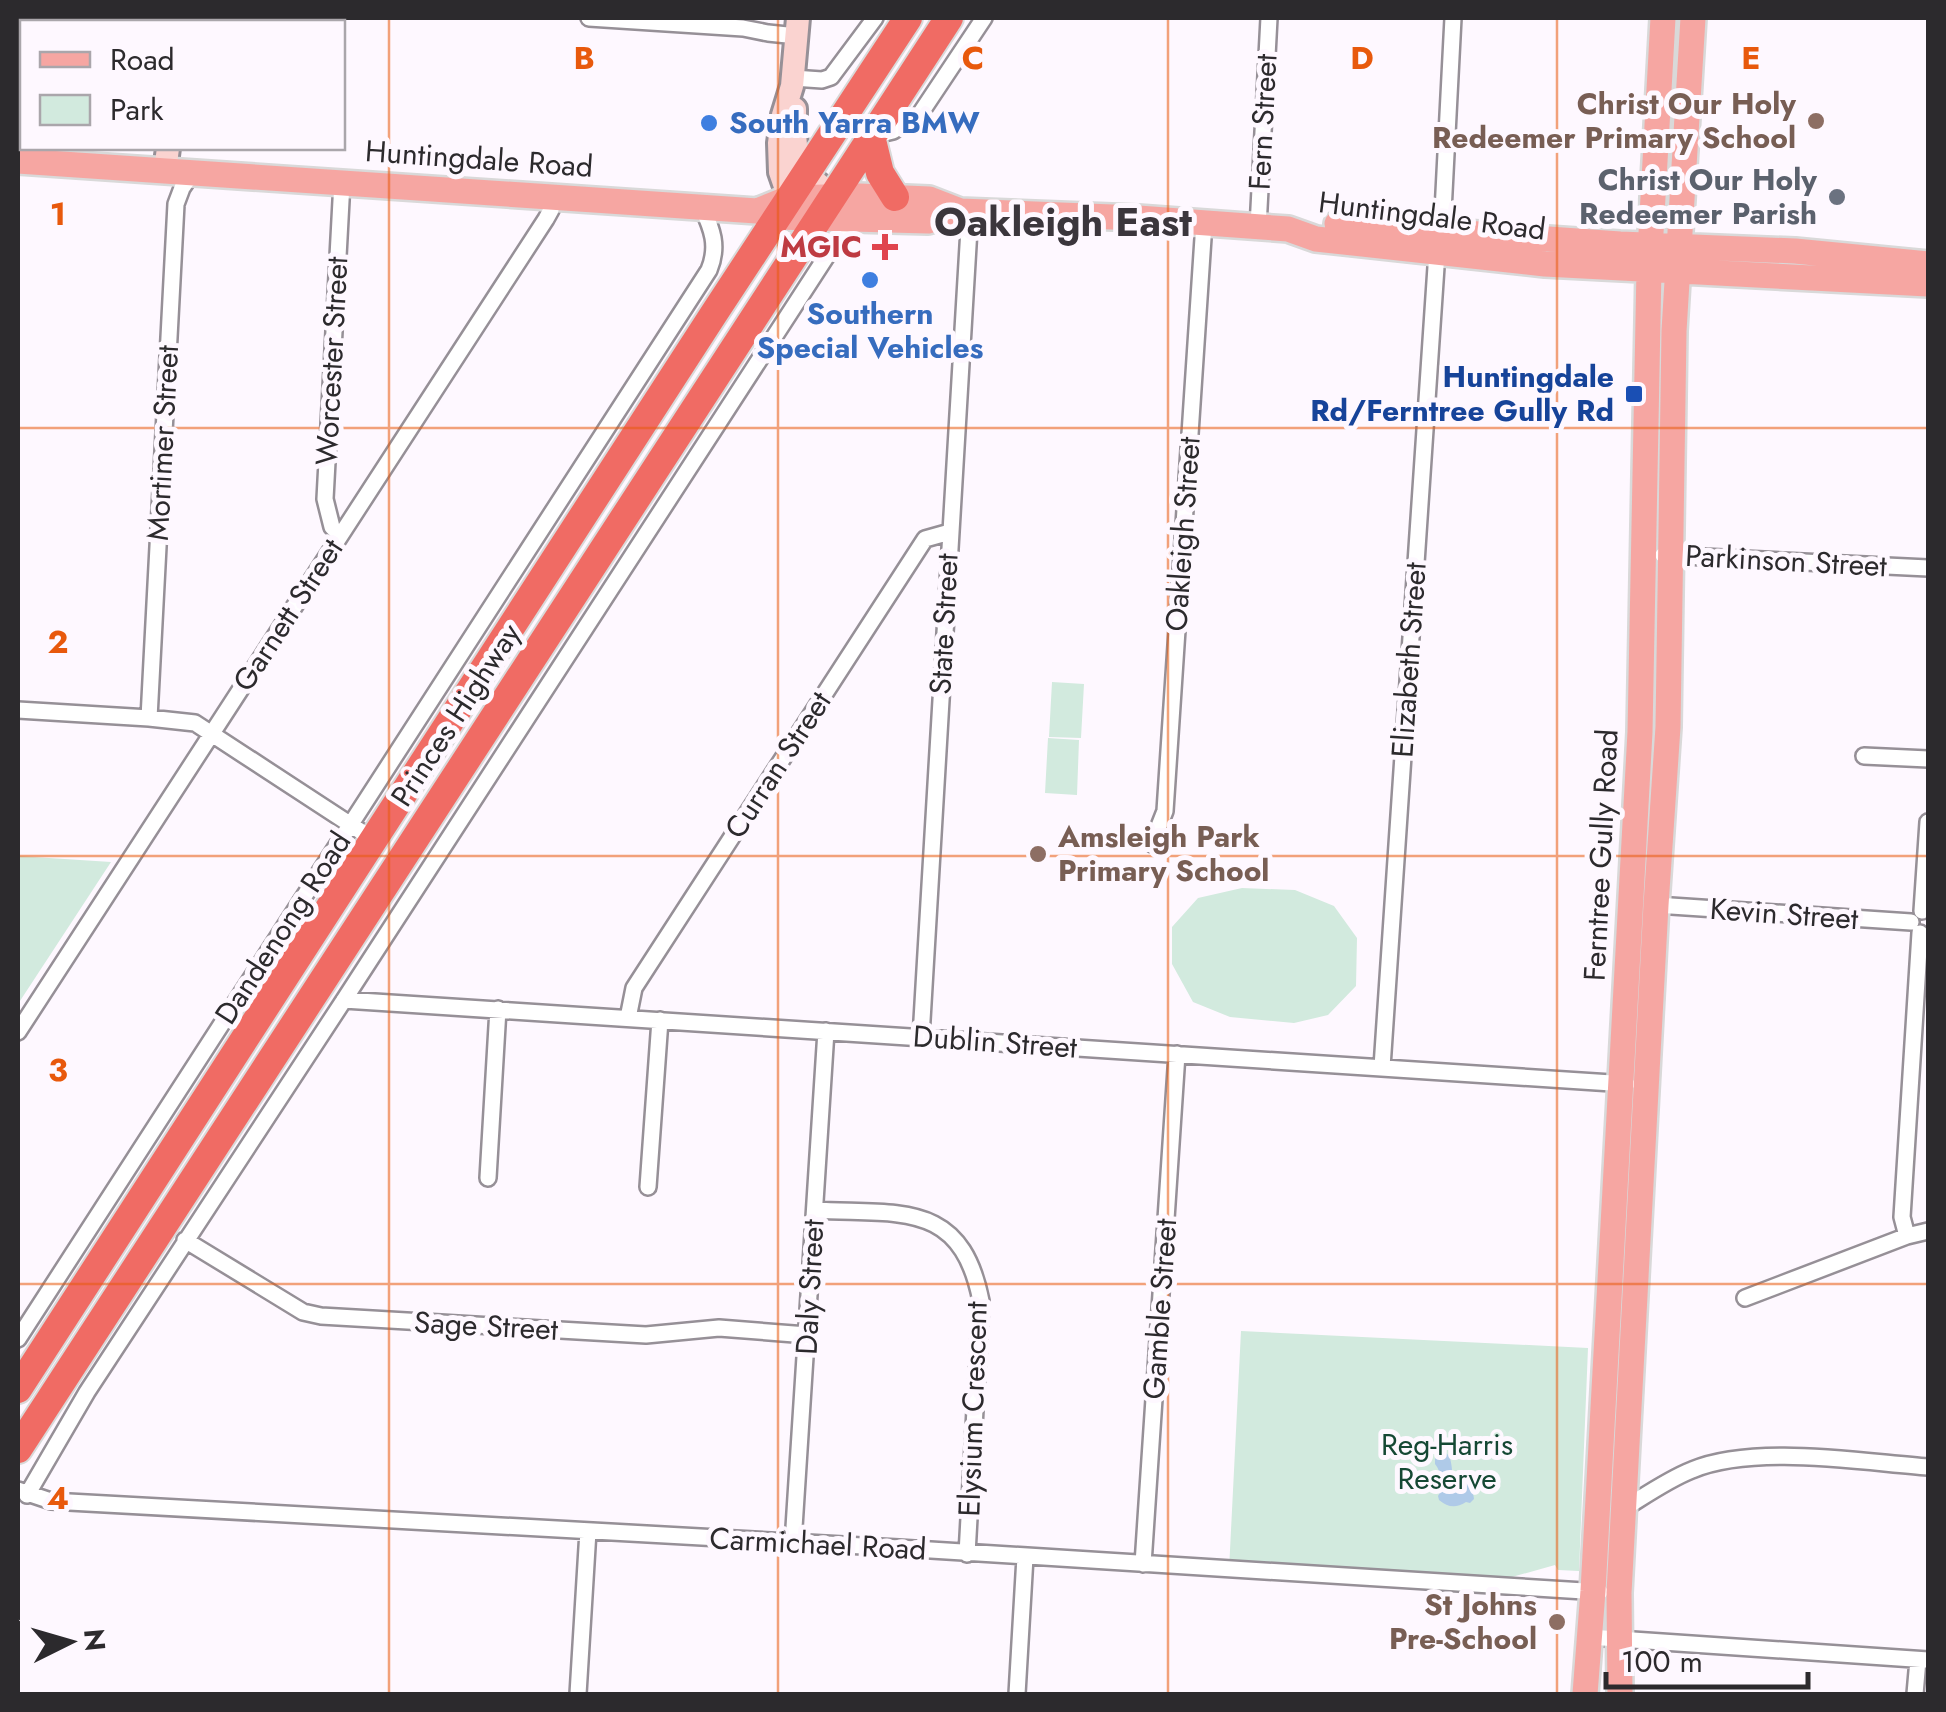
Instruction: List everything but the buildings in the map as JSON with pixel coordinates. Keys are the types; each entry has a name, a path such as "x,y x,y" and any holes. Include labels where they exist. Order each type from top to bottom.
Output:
{"highway":[{"name":"Princes Highway","path":"18,1389 26,1336 374,840 713,315 774,208 805,172 908,18"},
{"name":"Princes Highway","path":"18,1449 481,761 750,326 949,18"},
{"path":"871,136 880,173 896,197"}],"main road":[{"name":"Ferntree Gully Road","path":"1584,1694 1589,1637 1606,1592 1625,1508 1650,257 1664,18"},
{"name":"Ferntree Gully Road","path":"1620,1694 1619,1638 1606,1592 1634,1084 1656,906 1668,727 1674,332 1692,18"},
{"name":"Huntingdale Road","path":"18,161 166,159 193,172 702,207 825,207 896,197 928,199 965,211 1288,229 1318,223 1440,242 1650,257 1795,251 1928,264"},
{"name":"Huntingdale Road","path":"825,207 850,220 928,221 965,211"},
{"name":"Huntingdale Road","path":"1678,257 1928,284"}],"street":[{"path":"589,18 742,28 798,27 793,82 796,142 805,172 825,207"},
{"path":"878,18 884,53"},
{"path":"793,82 831,77 878,18"},
{"path":"871,136 893,131 920,114 984,18"},
{"name":"Fern Street","path":"1258,227 1269,18"},
{"name":"Elizabeth Street","path":"1382,1067 1454,18"},
{"path":"774,208 782,115 793,82"},
{"name":"Mortimer Street","path":"149,718 176,204 193,172"},
{"name":"Worcester Street","path":"340,535 332,527 325,499 342,182"},
{"name":"Garnett Street","path":"18,1032 546,220 552,196"},
{"name":"Dandenong Road","path":"26,1336 349,825 709,270 715,252 714,236 702,207"},
{"name":"State Street","path":"921,1037 965,211"},
{"path":"22,1492 344,1000 481,761 850,220"},
{"name":"Oakleigh Street","path":"1152,844 1165,811 1204,223"},
{"path":"713,315 731,316 750,326 757,334 762,353"},
{"name":"Curran Street","path":"628,1018 634,988 925,539 950,532"},
{"name":"Parkinson Street","path":"1644,554 1928,568"},
{"path":"18,710 189,721 374,840"},
{"path":"1864,756 1928,759"},
{"path":"1745,1298 1922,1237 1902,1217 1928,822"},
{"name":"Kevin Street","path":"1656,906 1922,922"},
{"name":"Dublin Street","path":"344,1000 1634,1084"},
{"path":"488,1178 498,1009"},
{"path":"648,1187 660,1020"},
{"name":"Daly Street","path":"793,1542 826,1031"},
{"name":"Gamble Street","path":"1142,1564 1177,1054"},
{"name":"Elysium Crescent","path":"815,1210 919,1216 947,1231 963,1248 976,1273 981,1302 967,1554"},
{"name":"Sage Street","path":"185,1240 302,1312 321,1316 646,1335 720,1328 807,1335"},
{"path":"26,1336 74,1361"},
{"path":"1625,1508 1691,1470 1724,1461 1761,1456 1928,1466"},
{"name":"Carmichael Road","path":"22,1492 51,1501 1606,1592"},
{"path":"578,1694 588,1531"},
{"path":"1017,1694 1025,1557"},
{"path":"1589,1637 1923,1660 1916,1694"}],"green space":[{"path":"1052,682 1084,684 1081,738 1049,737"},
{"path":"1048,738 1079,740 1077,795 1045,793"},
{"path":"18,856 111,862 18,1004"},
{"path":"1242,888 1295,890 1334,906 1357,938 1356,986 1328,1015 1294,1023 1230,1017 1193,1002 1172,964 1172,927 1198,898"},
{"name":"Reg-Harris Reserve","path":"1241,1331 1588,1348 1579,1571 1558,1570 1555,1565 1480,1586 1229,1570"}],"water":[{"path":"1439,1449 1451,1463 1446,1487 1462,1479 1473,1492 1470,1503 1452,1506 1439,1500 1441,1480 1435,1453"}],"place":[{"name":"Christ Our Holy Redeemer Primary School","path":"1816,121"},
{"name":"South Yarra BMW","path":"709,123"},
{"name":"Christ Our Holy Redeemer Parish","path":"1837,197"},
{"name":"MGIC","path":"885,247"},
{"name":"Southern Special Vehicles","path":"870,280"},
{"name":"Huntingdale Rd/Ferntree Gully Rd","path":"1634,394"},
{"name":"Amsleigh Park Primary School","path":"1038,854"},
{"name":"St Johns Pre-School","path":"1557,1622"}],"district":[{"name":"Oakleigh East","path":"1063,222"}]}
